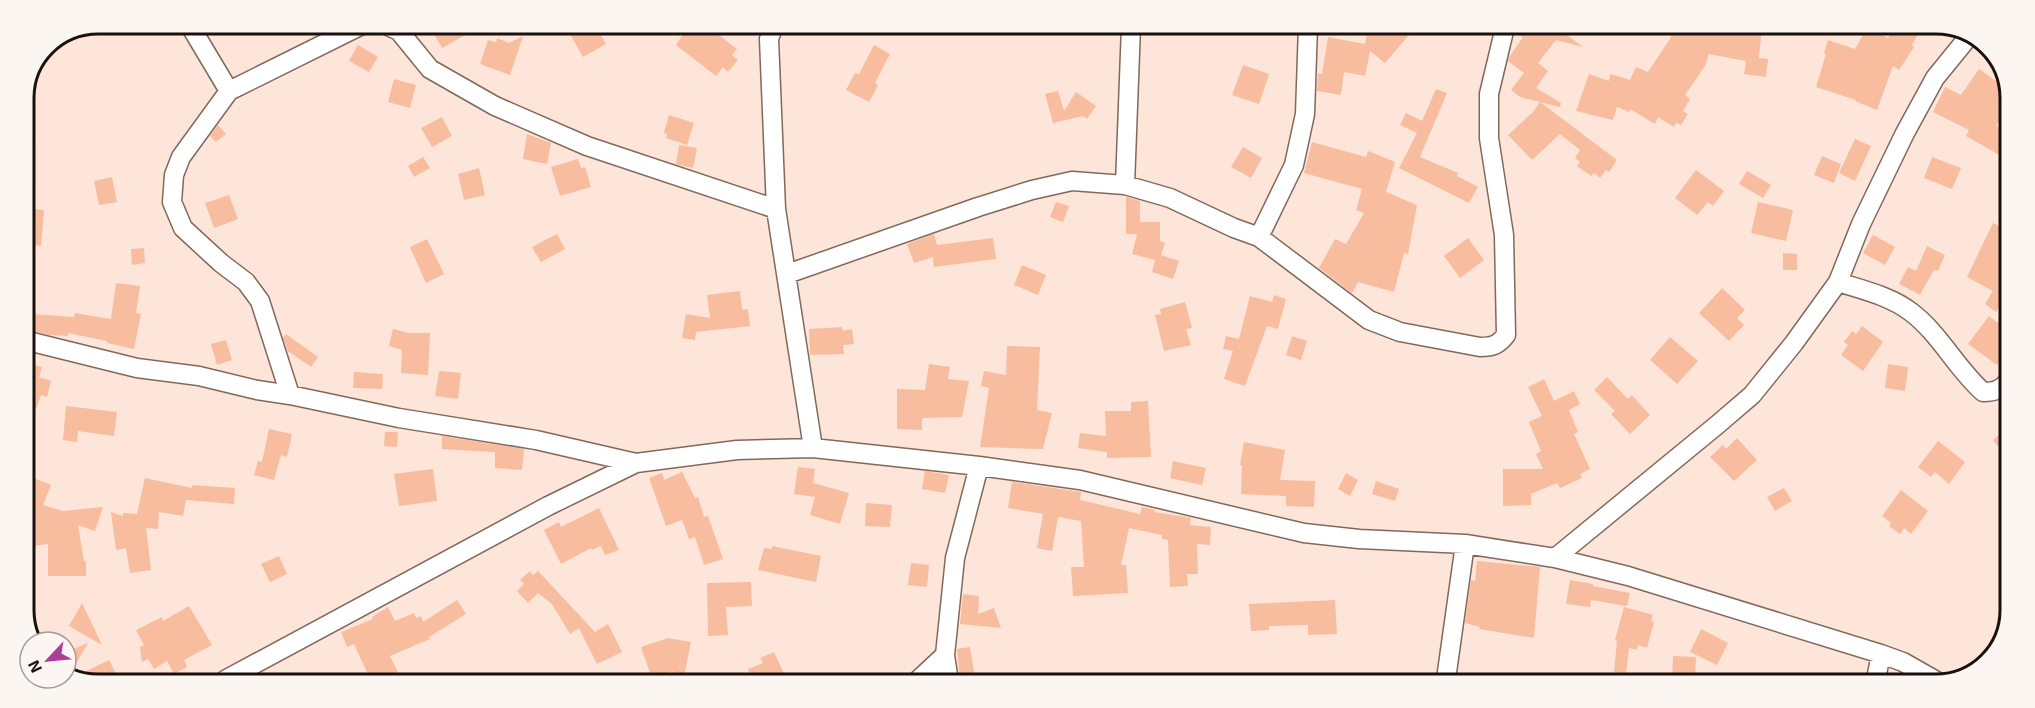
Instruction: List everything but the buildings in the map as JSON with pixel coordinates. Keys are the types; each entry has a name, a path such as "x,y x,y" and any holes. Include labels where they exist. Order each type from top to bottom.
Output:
{"street":[{"path":"195,34 229,91"},
{"path":"290,394 260,301 246,282 221,263 183,228 172,202 174,175 181,157 229,91 344,34"},
{"path":"401,34 430,69 495,105 587,146 776,209"},
{"path":"771,34 769,39 776,209 813,448"},
{"path":"1125,185 1131,34"},
{"path":"1259,237 1294,165 1305,114 1308,34"},
{"path":"787,274 1032,190 1072,181 1125,185 1170,198 1259,237 1369,320 1400,332 1480,347 1492,347 1506,335 1504,235 1489,138 1489,94 1503,34"},
{"path":"1555,558 1752,395 1794,343 1838,282 1861,224 1915,115 1935,78 1965,41"},
{"path":"1838,282 1883,296 1911,312 1934,334 1969,380 1983,392 1994,392 2000,389"},
{"path":"34,343 137,368 199,376 399,418 536,440 636,463"},
{"path":"236,674 548,506 636,463 737,450 813,448 1080,480 1304,533 1359,539 1465,544 1555,558 1628,576 1881,654 1903,662 1924,674"},
{"path":"948,674 945,655 955,558 978,466"},
{"path":"1445,674 1465,544"},
{"path":"1877,674 1881,654"},
{"path":"925,674 945,655"}]}
